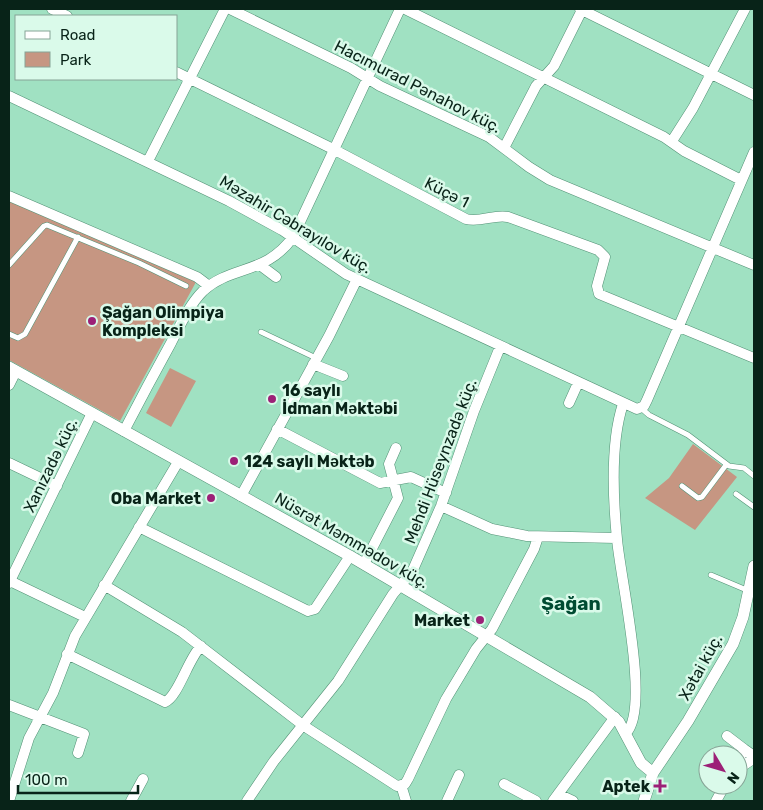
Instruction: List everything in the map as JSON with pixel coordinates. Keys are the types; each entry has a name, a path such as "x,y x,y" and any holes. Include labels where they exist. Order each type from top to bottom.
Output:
{"street":[{"path":"52,9 65,15"},
{"path":"148,161 225,9"},
{"name":"Hacımurad Pənahov küç.","path":"230,9 350,68 380,86 466,125 504,148 550,180 754,265"},
{"path":"124,431 195,301 209,286 260,265 279,254 293,237 400,9"},
{"path":"406,9 672,142 684,151 741,180"},
{"path":"504,148 536,86 554,66 581,9 754,95"},
{"path":"672,142 693,108 745,9"},
{"name":"Küçə 1","path":"178,73 466,219 473,221 501,215 598,250 605,256 597,286 599,294 754,358"},
{"name":"Məzahir Cəbrayılov küç.","path":"9,96 229,200 293,237 324,261 357,279 623,404 640,408"},
{"path":"640,408 647,400 741,180 750,171 754,152"},
{"path":"9,196 197,277 209,286"},
{"path":"260,265 276,278"},
{"path":"240,496 315,361 357,279"},
{"name":"Mehdi Hüseynzadə küç.","path":"246,801 274,761 338,682 400,586 412,572 441,506 474,411 500,347"},
{"path":"315,361 343,376"},
{"path":"9,385 12,369"},
{"name":"Nüsrət Məmmədov küç.","path":"12,369 350,556 590,697 615,718 626,732 641,763 653,773"},
{"path":"568,403 578,383"},
{"path":"623,404 618,424 614,488 616,538 635,675 636,710 632,724 626,732"},
{"name":"Xanızadə küç.","path":"10,578 92,413"},
{"path":"277,429 376,482 411,478 446,493"},
{"path":"364,564 398,498 389,464 396,448"},
{"path":"9,801 29,738 53,693 85,617 178,462"},
{"path":"9,463 57,486"},
{"path":"441,506 492,529 538,538 616,538"},
{"path":"139,527 308,611 315,609 350,556"},
{"path":"401,786 408,779 446,699 476,649 487,636 534,549 538,538"},
{"name":"Xətai küç.","path":"644,801 653,773 692,715 738,632 752,592 754,566"},
{"path":"10,578 85,617"},
{"path":"104,585 200,646 304,726 391,784 401,786"},
{"path":"68,654 165,702 172,696 192,656 200,646"},
{"path":"9,706 84,734 78,753"},
{"path":"573,801 556,797 615,718"},
{"path":"727,736 739,745"},
{"path":"748,752 753,759 748,762"},
{"path":"447,801 459,775"},
{"path":"132,801 142,779"},
{"path":"504,784 536,801"},
{"path":"401,786 406,801"}],"lane":[{"path":"9,265 44,226 53,226 186,286"},
{"path":"9,334 18,338 26,334 78,237"},
{"path":"261,332 315,361"},
{"path":"640,408 649,415 688,435 726,465 744,468 754,476"},
{"path":"682,486 698,498 702,497 726,465"},
{"path":"736,494 754,507"},
{"path":"711,575 752,592"}],"green space":[{"name":"Şağan Olimpiya Kompleksi","path":"9,201 196,282 120,421 9,360"},
{"path":"170,368 196,381 171,427 146,413"},
{"path":"693,444 737,477 695,530 645,498 669,478"}],"place":[{"name":"Şağan Olimpiya Kompleksi","path":"92,321"},
{"name":"16 saylı İdman Məktəbi","path":"272,399"},
{"name":"124 saylı Məktəb","path":"234,461"},
{"name":"Oba Market","path":"211,498"},
{"name":"Market","path":"480,620"},
{"name":"Aptek","path":"660,786"}],"district":[{"name":"Şağan","path":"571,603"}]}
